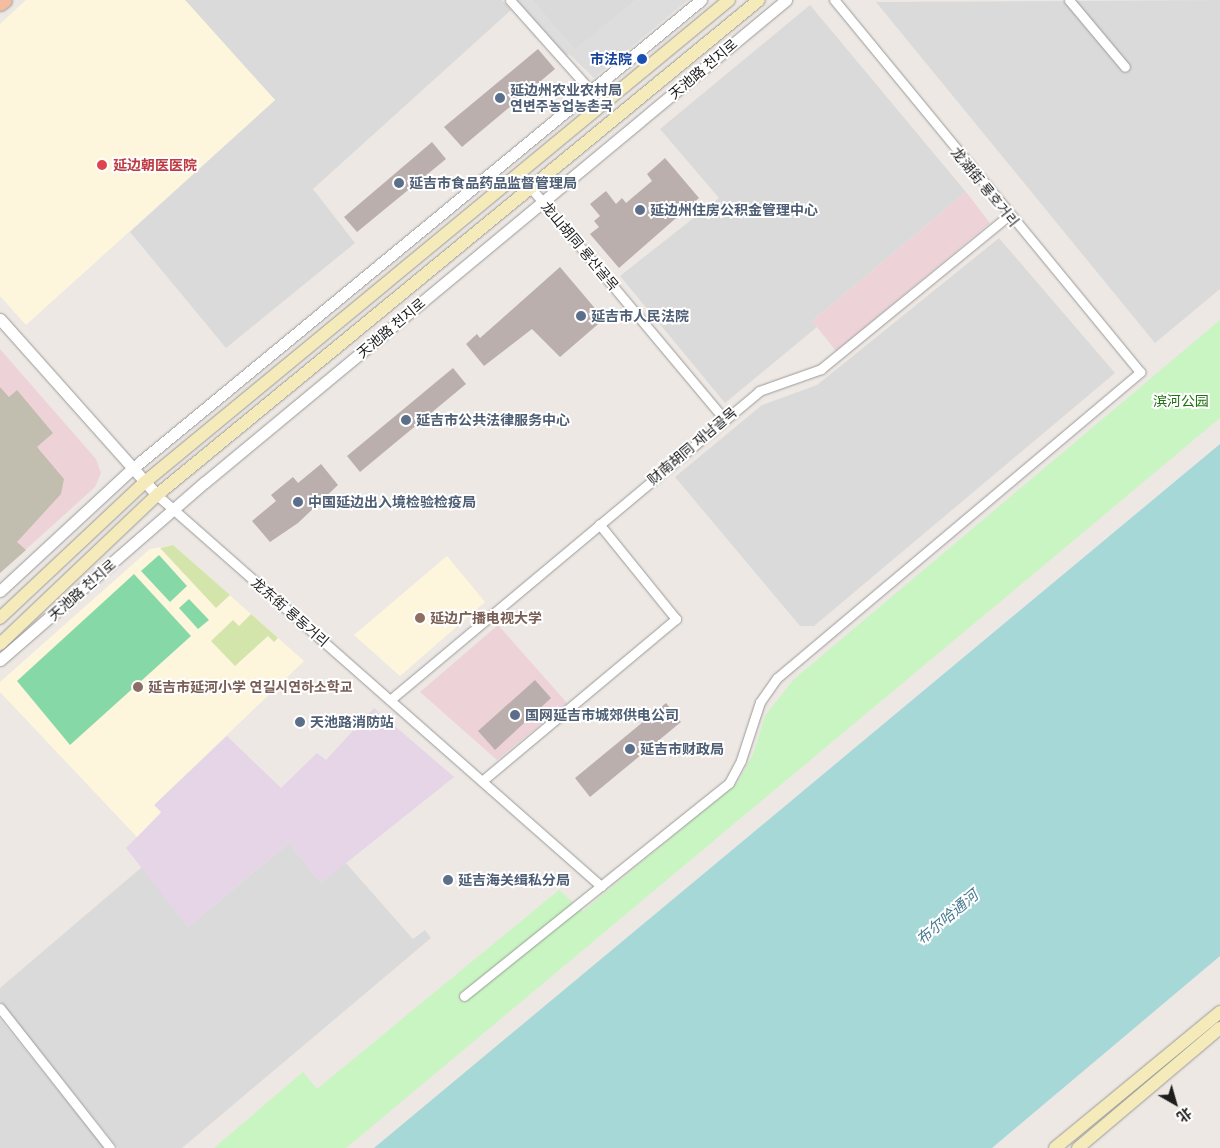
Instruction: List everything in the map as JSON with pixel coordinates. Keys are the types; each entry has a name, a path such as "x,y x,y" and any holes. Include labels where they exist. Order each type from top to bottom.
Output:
{"main road":[{"path":"0,3 4,0"},
{"path":"0,618 145,482 730,0"},
{"name":"天池路 천지로","path":"0,644 157,495 760,0"},
{"path":"1055,1148 1220,1012"},
{"path":"1078,1148 1220,1028"}],"street":[{"path":"510,0 590,91"},
{"path":"0,591 133,468 700,0"},
{"name":"天池路 천지로","path":"0,660 175,510 786,0"},
{"name":"龙湖街 룡호거리","path":"601,886 729,783 741,760 760,702 777,678 1140,372 1008,216 834,0"},
{"path":"1069,0 1125,67"},
{"name":"龙山胡同 룡산골목","path":"532,188 724,419"},
{"name":"财南胡同 재남골목","path":"390,700 759,391 821,369 1008,216"},
{"name":"龙东街 룡동거리","path":"0,319 157,495 601,886"},
{"path":"482,781 676,619 599,524"},
{"path":"464,996 601,886"},
{"path":"0,1008 110,1148"}],"shaded area":[{"name":"延边朝医医院","path":"26,0 185,0 275,100 26,325 0,296 0,24"},
{"path":"185,0 502,0 511,10 313,189 355,243 226,348 130,232 275,100"},
{"path":"517,0 532,0 575,49 636,0 688,0 594,78 569,54 565,56"},
{"path":"532,0 636,0 575,50"},
{"path":"1220,0 1220,289 1155,343 876,2"},
{"path":"810,5 966,192 812,321 817,327 725,403 620,276 719,198 660,129"},
{"path":"966,192 990,223 836,351 812,321"},
{"path":"999,238 1115,373 814,626 800,626 675,477 762,405 817,385"},
{"path":"0,349 96,459 101,473 95,487 0,573"},
{"path":"0,387 9,397 17,390 53,433 37,447 64,479 61,494 17,542 26,550 0,573"},
{"name":"延吉市延河小学 연길시연하소학교","path":"173,545 304,661 154,805 161,812 137,837 0,692 0,682 150,549"},
{"name":"延边广播电视大学","path":"447,556 485,602 400,676 354,635"},
{"path":"498,625 567,703 497,760 420,692"},
{"path":"374,708 454,777 321,883 289,843 188,927 126,848 161,813 154,805 227,736 281,788 317,753 326,760"},
{"path":"289,843 321,883 345,862 413,939 425,930 431,938 182,1148 118,1148 0,1001 0,988 142,867 188,927"},
{"path":"0,1019 105,1148 0,1148"}],"green space":[{"name":"滨河公园","path":"1220,320 1220,418 346,1148 214,1148 303,1072 317,1089 559,890 583,911 738,782 753,754 765,716 793,680"},
{"path":"173,545 230,595 216,608 160,548"},
{"path":"159,555 187,586 170,602 141,571"},
{"path":"134,574 191,636 70,745 17,681"},
{"path":"189,599 209,620 198,629 179,608"},
{"path":"251,614 278,638 274,642 268,636 235,666 211,641 233,620 239,626"}],"water":[{"name":"布尔哈通河","path":"1220,444 1220,956 992,1148 374,1148"}],"building":[{"name":"延边州农业农村局 연변주농업농촌국","path":"538,49 555,69 462,147 444,127"},
{"name":"延吉市食品药品监督管理局","path":"432,142 446,159 357,232 344,217"},
{"name":"延边州住房公积金管理中心","path":"665,158 699,198 619,268 590,234 599,227 594,221 600,216 590,204 606,191 616,204 622,198 626,203 652,181 647,174"},
{"name":"延吉市人民法院","path":"560,267 604,319 560,357 532,329 484,366 466,344 477,334 480,338"},
{"name":"延吉市公共法律服务中心","path":"453,368 466,384 360,472 347,456"},
{"name":"中国延边出入境检验检疫局","path":"321,464 338,485 298,523 270,542 252,521 276,501 271,495 293,477 298,483"},
{"name":"国网延吉市城郊供电公司","path":"535,680 551,698 495,750 478,731"},
{"name":"延吉市财政局","path":"666,703 681,722 590,797 575,778"}],"place":[{"name":"市法院","path":"642,59"},
{"name":"延边州农业农村局 연변주농업농촌국","path":"500,98"},
{"name":"延边朝医医院","path":"102,165"},
{"name":"延吉市食品药品监督管理局","path":"399,183"},
{"name":"延边州住房公积金管理中心","path":"640,210"},
{"name":"延吉市人民法院","path":"581,316"},
{"name":"延吉市公共法律服务中心","path":"406,420"},
{"name":"中国延边出入境检验检疫局","path":"298,502"},
{"name":"延边广播电视大学","path":"420,618"},
{"name":"延吉市延河小学 연길시연하소학교","path":"138,687"},
{"name":"国网延吉市城郊供电公司","path":"515,715"},
{"name":"天池路消防站","path":"300,722"},
{"name":"延吉市财政局","path":"630,749"},
{"name":"延吉海关缉私分局","path":"448,880"}]}
